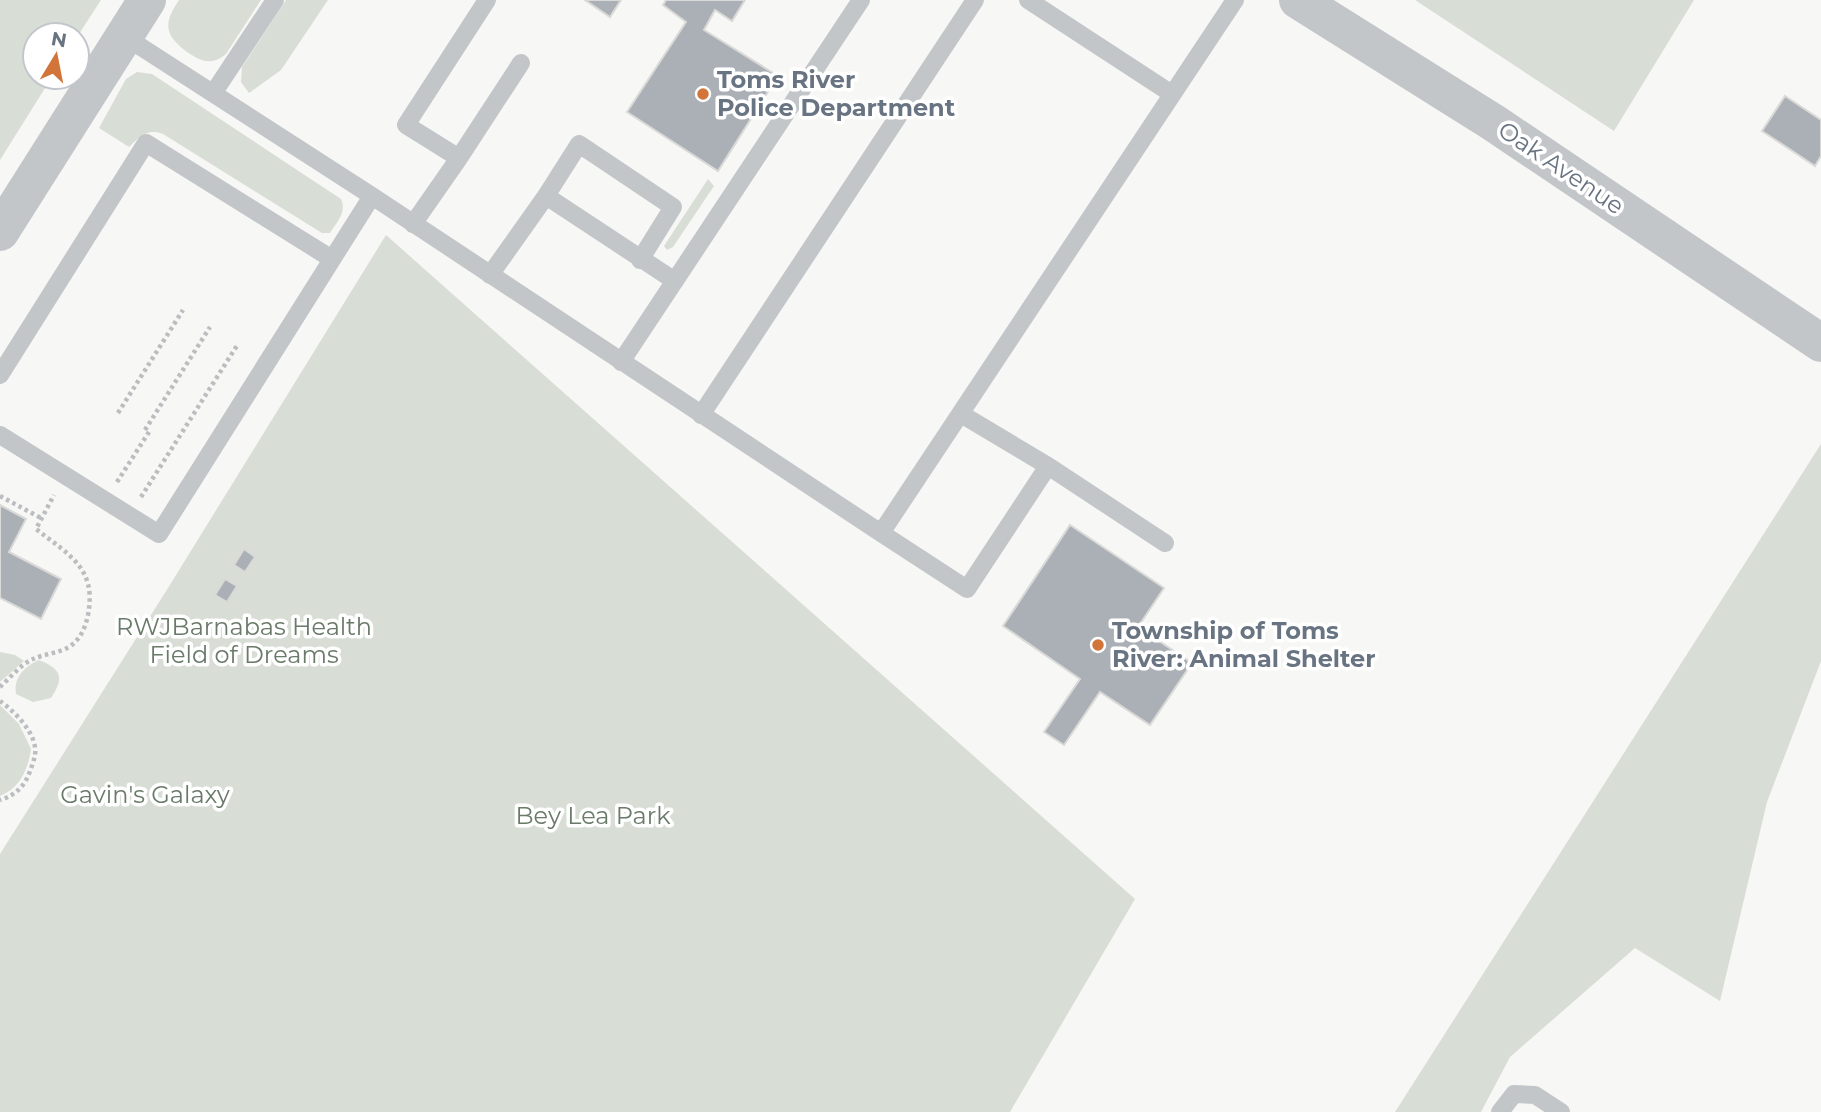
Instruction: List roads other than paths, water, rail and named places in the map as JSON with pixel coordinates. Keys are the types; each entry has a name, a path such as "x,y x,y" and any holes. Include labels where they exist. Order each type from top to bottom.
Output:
{"street":[{"path":"0,232 147,0"},
{"name":"Oak Avenue","path":"1298,0 1494,123 1821,343"}],"lane":[{"path":"214,92 275,0"},
{"path":"459,158 406,125 487,0"},
{"path":"621,362 861,0"},
{"path":"701,415 975,0"},
{"path":"1028,0 1172,94"},
{"path":"881,533 1235,0"},
{"path":"124,36 214,92 967,589 1048,466"},
{"path":"413,224 521,63"},
{"path":"0,375 146,143 332,259"},
{"path":"491,275 579,144 673,207 640,260"},
{"path":"0,435 159,534 372,196"},
{"path":"546,196 675,281"},
{"path":"961,414 1048,466 1165,542"},
{"path":"1500,1112 1514,1094 1535,1095 1561,1112"}],"place":[{"name":"Toms River Police Department","path":"703,94"},
{"name":"Township of Toms River: Animal Shelter","path":"1098,645"}],"park label":[{"name":"RWJBarnabas Health Field of Dreams","path":"244,641"},
{"name":"Gavin's Galaxy","path":"145,795"},
{"name":"Bey Lea Park","path":"593,816"}]}
